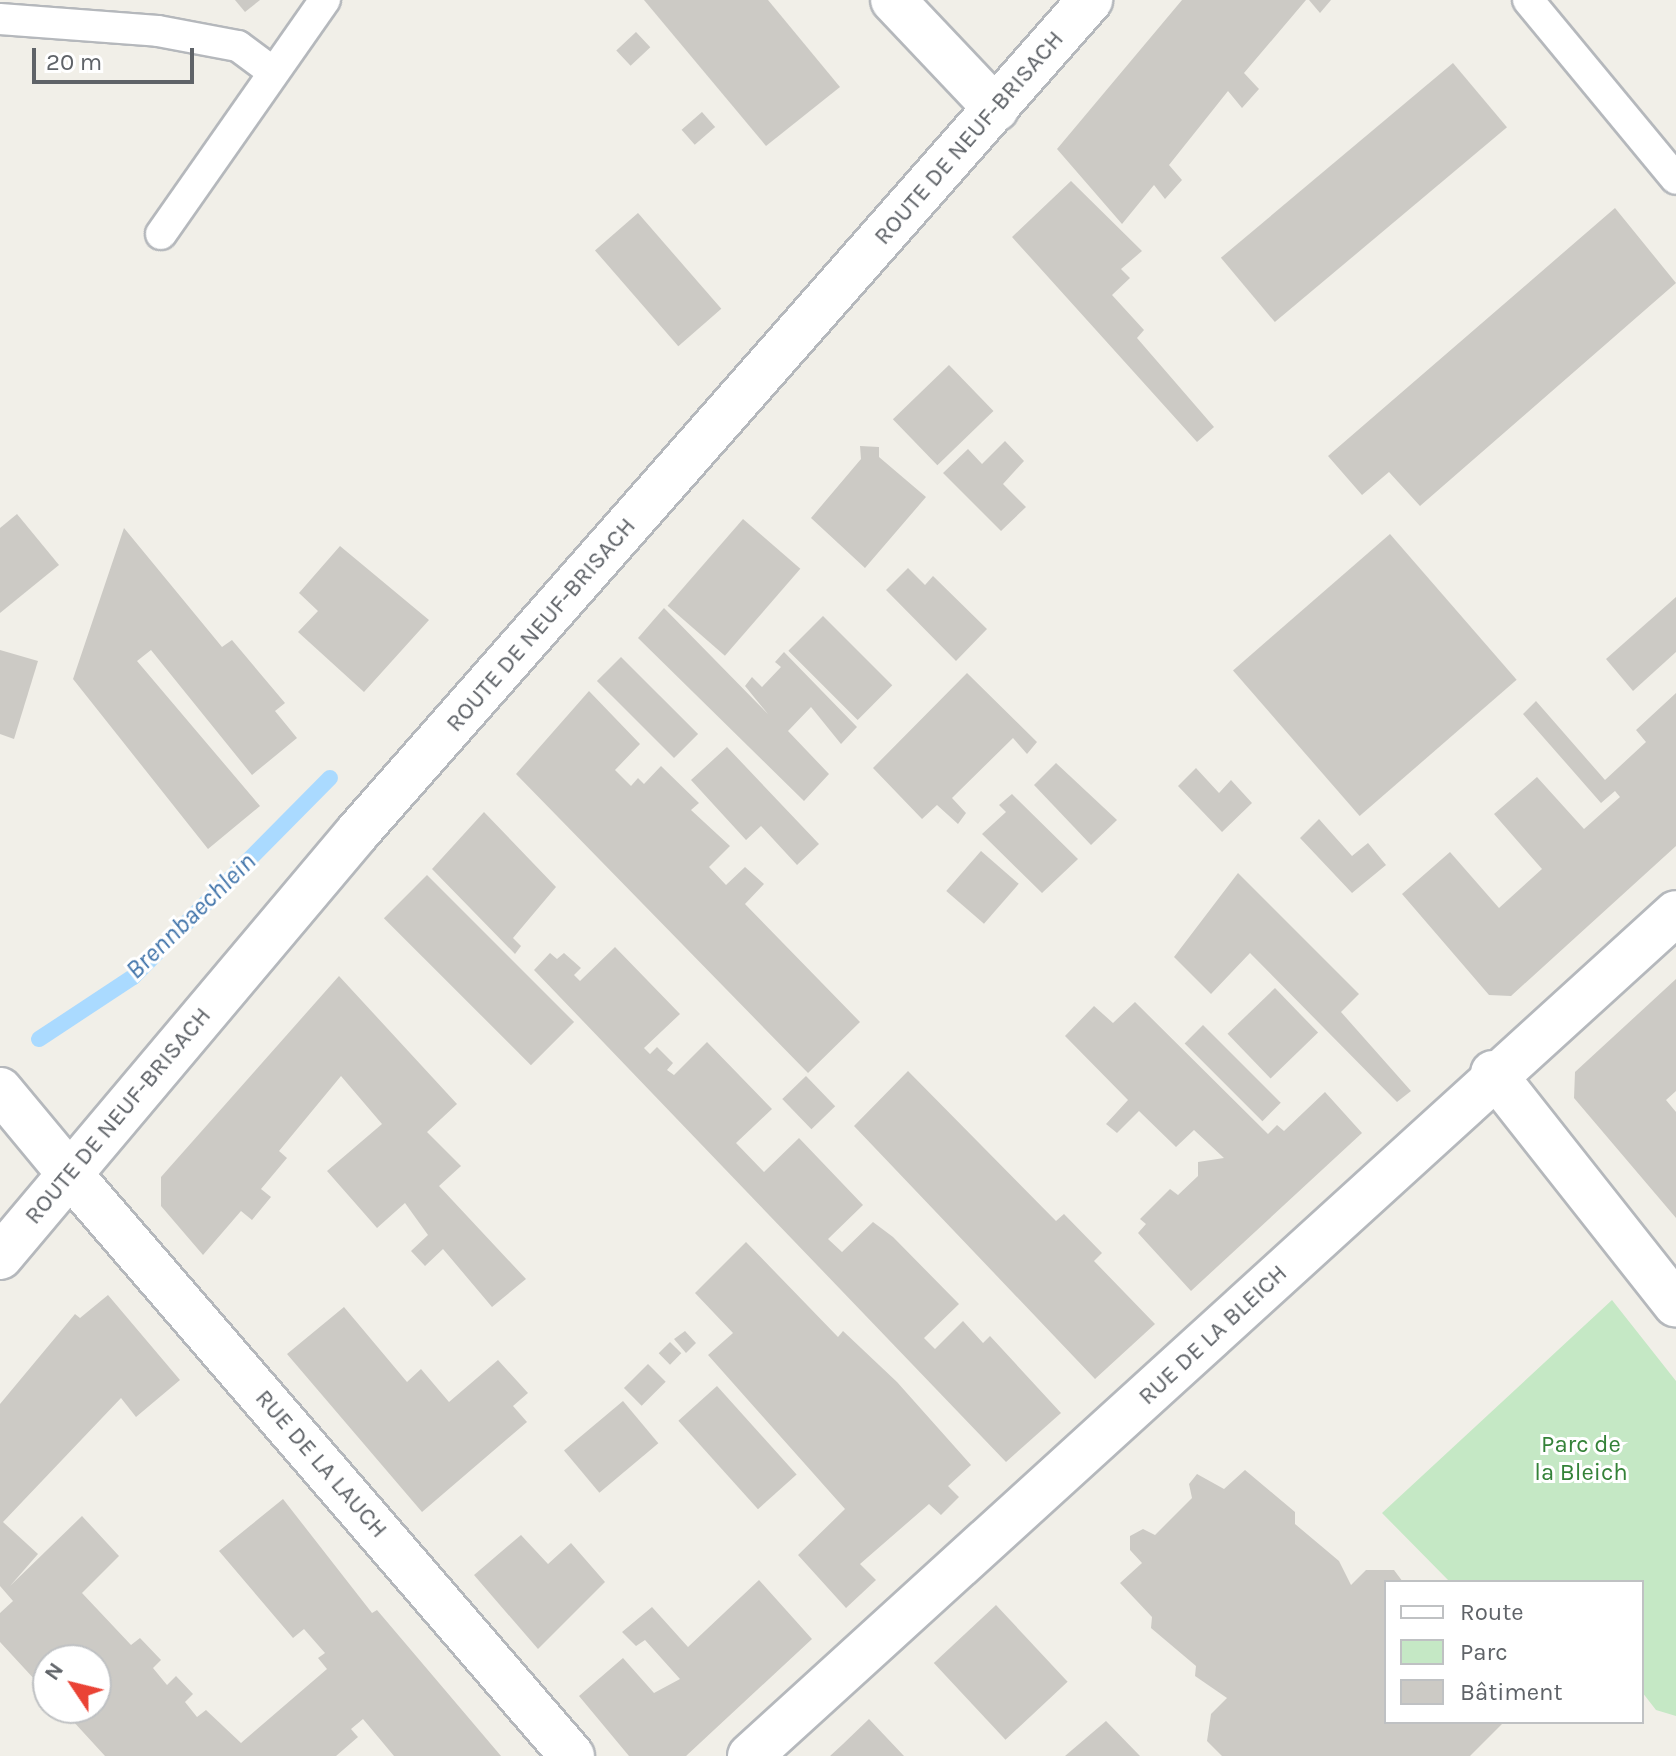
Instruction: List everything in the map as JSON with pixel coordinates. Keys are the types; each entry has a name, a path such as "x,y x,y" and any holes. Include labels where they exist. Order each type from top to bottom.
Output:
{"street":[{"path":"893,0 996,109"},
{"name":"ROUTE DE NEUF-BRISACH","path":"0,1257 357,833 1090,0"},
{"name":"RUE DE LA BLEICH","path":"750,1756 1493,1073 1676,913"},
{"path":"1493,1073 1676,1305"},
{"name":"RUE DE LA LAUCH","path":"0,1090 572,1756"}],"lane":[{"path":"161,234 325,0"},
{"path":"1528,0 1676,179"},
{"path":"0,19 225,44 273,72"}],"green space":[{"name":"Parc de la Bleich","path":"1612,1300 1676,1381 1676,1716 1656,1710 1644,1695 1644,1580 1448,1580 1382,1513"}],"building":[{"path":"235,0 260,0 245,12"},
{"path":"644,0 768,0 840,87 766,146"},
{"path":"1182,0 1306,0 1244,73 1259,89 1242,108 1228,91 1169,165 1182,180 1165,199 1154,185 1122,224 1057,149"},
{"path":"1309,0 1331,0 1320,13"},
{"path":"636,32 650,47 631,66 616,50"},
{"path":"1453,63 1507,127 1275,322 1221,258"},
{"path":"702,112 715,127 695,145 682,130"},
{"path":"1071,181 1142,251 1121,269 1130,278 1112,295 1144,330 1137,338 1214,427 1197,442 1012,237"},
{"path":"1615,208 1676,283 1420,506 1389,472 1362,495 1328,456"},
{"path":"638,213 721,309 678,346 595,250"},
{"path":"949,365 993,411 937,465 893,419"},
{"path":"1005,441 1024,461 1003,484 1026,507 1001,531 943,473 968,449 982,464"},
{"path":"860,446 879,447 879,457 926,497 865,568 811,518 861,459"},
{"path":"17,514 59,565 0,613 0,528"},
{"path":"743,519 800,569 725,656 668,606"},
{"path":"124,528 222,647 232,640 285,703 275,711 297,738 252,775 151,650 137,661 260,806 208,849 73,679"},
{"path":"1390,534 1517,680 1360,816 1233,670"},
{"path":"340,546 429,620 364,692 298,632 318,611 299,593"},
{"path":"908,568 925,585 933,576 987,629 956,661 886,590"},
{"path":"1676,597 1676,652 1633,691 1606,659"},
{"path":"664,608 768,714 745,686 752,677 762,687 781,667 775,662 784,652 857,727 841,744 811,707 788,731 829,774 804,801 638,638"},
{"path":"823,616 892,685 858,720 788,651"},
{"path":"0,650 38,661 14,739 0,734"},
{"path":"621,657 698,734 674,758 597,681"},
{"path":"967,673 1037,742 1027,754 1013,738 952,798 966,813 958,824 937,805 922,819 873,768"},
{"path":"589,691 640,744 615,770 631,786 638,778 644,784 661,766 699,803 691,810 730,846 709,867 726,885 745,867 764,884 745,904 860,1022 808,1073 516,774"},
{"path":"1676,693 1676,846 1511,996 1489,995 1402,894 1450,852 1499,908 1542,869 1494,814 1537,777 1584,829 1620,797 1615,791 1601,803 1523,714 1536,701 1605,780 1646,742 1636,730"},
{"path":"727,747 819,844 797,865 761,826 746,840 691,780"},
{"path":"1056,763 1117,820 1091,845 1034,785"},
{"path":"1196,768 1219,793 1231,780 1252,803 1222,832 1178,786"},
{"path":"1012,794 1078,859 1042,893 982,834 1006,812 999,805"},
{"path":"484,812 556,887 513,938 521,946 515,954 432,869"},
{"path":"1319,819 1352,856 1368,843 1386,865 1352,893 1300,838"},
{"path":"981,851 1019,884 984,924 946,891"},
{"path":"1238,873 1359,994 1341,1012 1411,1091 1397,1102 1250,953 1211,994 1174,957"},
{"path":"427,875 574,1022 531,1065 384,918"},
{"path":"615,947 680,1014 644,1048 650,1054 657,1047 673,1063 667,1070 674,1075 707,1042 772,1109 736,1143 764,1172 799,1138 863,1205 828,1239 842,1252 873,1222 893,1237 959,1304 924,1338 935,1349 963,1321 983,1343 990,1336 1061,1413 1006,1462 534,970 550,953 557,959 564,953 581,968 574,975 580,981"},
{"path":"339,976 457,1104 427,1132 461,1166 439,1186 526,1279 492,1307 443,1249 425,1266 411,1251 428,1235 405,1203 377,1228 327,1171 382,1124 341,1076 279,1151 287,1158 261,1189 271,1197 252,1220 241,1211 203,1255 161,1206 161,1177"},
{"path":"1676,979 1676,1091 1666,1100 1676,1112 1676,1218 1574,1098 1575,1072"},
{"path":"1275,988 1318,1033 1271,1078 1228,1034"},
{"path":"1135,1002 1268,1134 1277,1125 1284,1131 1325,1092 1362,1133 1191,1291 1138,1233 1146,1224 1140,1219 1170,1189 1178,1195 1198,1176 1198,1162 1224,1158 1194,1130 1176,1147 1139,1111 1117,1133 1106,1124 1128,1100 1065,1036 1094,1006 1113,1023"},
{"path":"1203,1025 1281,1103 1262,1121 1185,1043"},
{"path":"908,1071 1056,1221 1064,1214 1102,1253 1094,1261 1155,1324 1095,1379 854,1126"},
{"path":"806,1076 835,1106 811,1129 782,1099"},
{"path":"746,1242 838,1337 843,1331 897,1382 971,1465 948,1486 959,1497 941,1515 929,1504 860,1564 876,1580 846,1608 798,1555 845,1509 708,1355 733,1333 695,1293"},
{"path":"108,1295 180,1380 136,1417 121,1398 3,1522 38,1554 10,1586 82,1516 119,1556 82,1593 131,1645 140,1638 161,1660 153,1668 167,1685 176,1676 193,1694 185,1702 197,1717 206,1710 241,1743 327,1669 318,1658 325,1653 304,1629 293,1638 219,1551 283,1499 372,1613 377,1610 501,1756 394,1756 363,1719 351,1729 358,1737 336,1756 105,1756 76,1724 112,1724 112,1644 32,1644 32,1677 0,1642 0,1613 13,1601 0,1586 0,1404 75,1314 80,1318"},
{"path":"344,1307 407,1382 421,1369 449,1402 498,1360 528,1393 513,1406 527,1422 422,1512 287,1354"},
{"path":"685,1331 696,1343 686,1353 674,1339"},
{"path":"670,1342 681,1353 670,1365 659,1353"},
{"path":"648,1364 666,1382 642,1406 624,1388"},
{"path":"717,1386 797,1474 758,1509 678,1421"},
{"path":"623,1401 658,1443 599,1493 564,1450"},
{"path":"1245,1470 1295,1512 1295,1524 1339,1561 1351,1585 1366,1570 1394,1570 1402,1580 1384,1580 1384,1724 1502,1724 1470,1756 1222,1756 1207,1741 1211,1714 1227,1698 1195,1676 1196,1666 1151,1628 1152,1617 1120,1583 1142,1563 1130,1550 1130,1536 1143,1529 1155,1535 1192,1498 1189,1484 1197,1474 1224,1489"},
{"path":"521,1535 548,1564 571,1543 605,1582 538,1649 474,1575"},
{"path":"759,1580 812,1639 686,1756 629,1756 579,1696 623,1658 654,1693 680,1679 645,1640 636,1646 622,1632 652,1607 688,1647"},
{"path":"996,1605 1068,1682 1005,1740 934,1663"},
{"path":"869,1719 904,1756 830,1756 843,1744"},
{"path":"1106,1721 1140,1756 1065,1756"}],"waterway":[{"name":"Brennbaechlein","path":"39,1039 133,977 330,778"}]}
